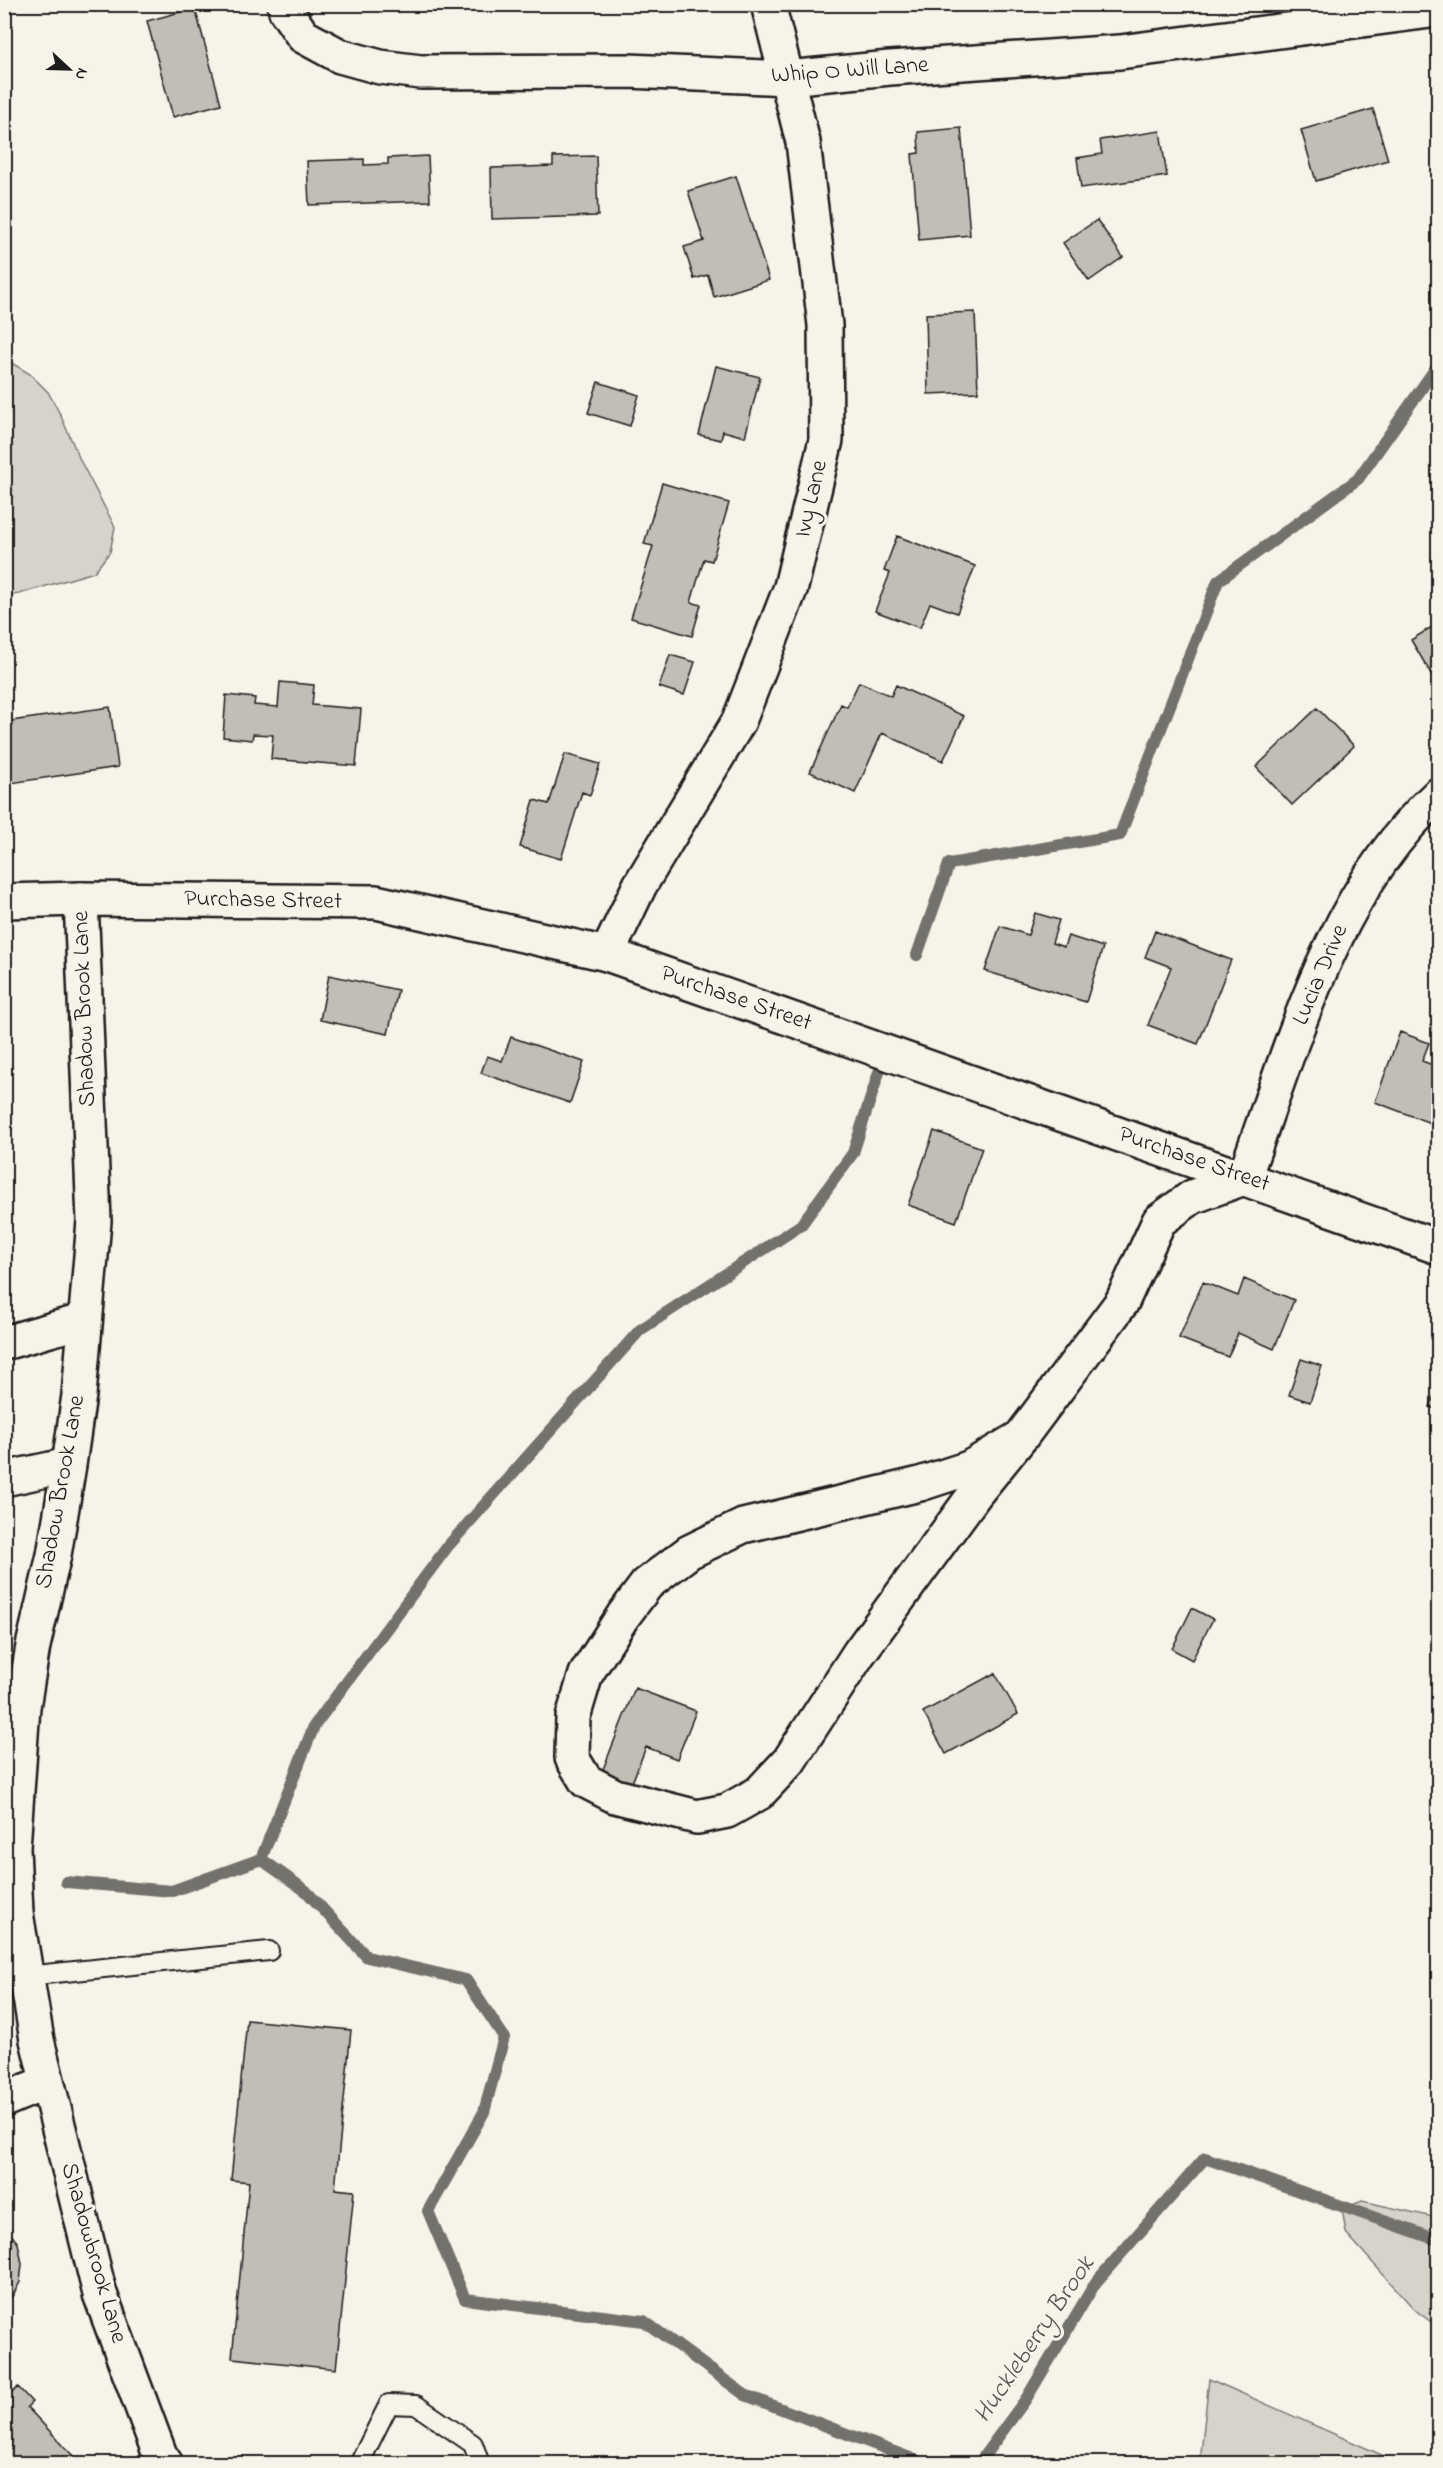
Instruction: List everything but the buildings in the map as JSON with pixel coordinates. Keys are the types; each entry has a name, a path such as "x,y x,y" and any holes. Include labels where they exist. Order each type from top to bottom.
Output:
{"street":[{"name":"Whip O Will Lane","path":"284,4 286,11 303,36 340,56 380,67 421,72 628,71 787,78 890,68 1120,52 1438,10"},
{"name":"Ivy Lane","path":"607,954 640,885 739,721 791,586 826,440 825,326 803,142 768,4"},
{"name":"Lucia Drive","path":"1244,1178 1305,1012 1349,910 1379,862 1415,816 1438,795"},
{"name":"Purchase Street","path":"4,901 81,898 376,902 607,954 1438,1247"},
{"name":"Shadow Brook Lane","path":"47,2082 37,2040 16,1912 14,1848 23,1707 33,1646 54,1555 69,1465 79,1395 94,1221 81,898"},
{"path":"1021,1437 969,1468 920,1484 743,1526 689,1552 666,1568 647,1584 623,1616 586,1674 573,1717 572,1758 586,1782 615,1796 697,1817 727,1811 759,1793 789,1761 859,1653 975,1494 1021,1437 1122,1302 1159,1221 1192,1197 1244,1178"},
{"path":"4,1343 85,1320"},
{"path":"4,1479 69,1465"},
{"path":"4,2100 47,2082"},
{"name":"Shadowbrook Lane","path":"47,2082 100,2294 165,2463"}],"lane":[{"path":"26,1976 269,1951"},
{"path":"358,2463 389,2404 416,2405 473,2444 480,2463"}],"shaded area":[{"path":"5,359 30,374 48,392 115,527 110,552 94,572 5,596"},
{"path":"1362,2201 1438,2218 1438,2327 1415,2310 1346,2233 1342,2209"},
{"path":"1209,2379 1400,2463 1200,2463"}],"waterway":[{"path":"917,955 949,864 1120,835 1218,581 1358,479 1438,365"},
{"path":"261,1859 314,1726 448,1546 640,1330 801,1225 853,1153 879,1072"},
{"name":"Huckleberry Brook","path":"66,1882 172,1891 261,1859 306,1891 367,1957 466,1980 504,2037 484,2112 428,2211 465,2299 644,2321 745,2395 926,2464"},
{"name":"Huckleberry Brook","path":"978,2464 1026,2399 1096,2282 1205,2158 1438,2240"}]}
